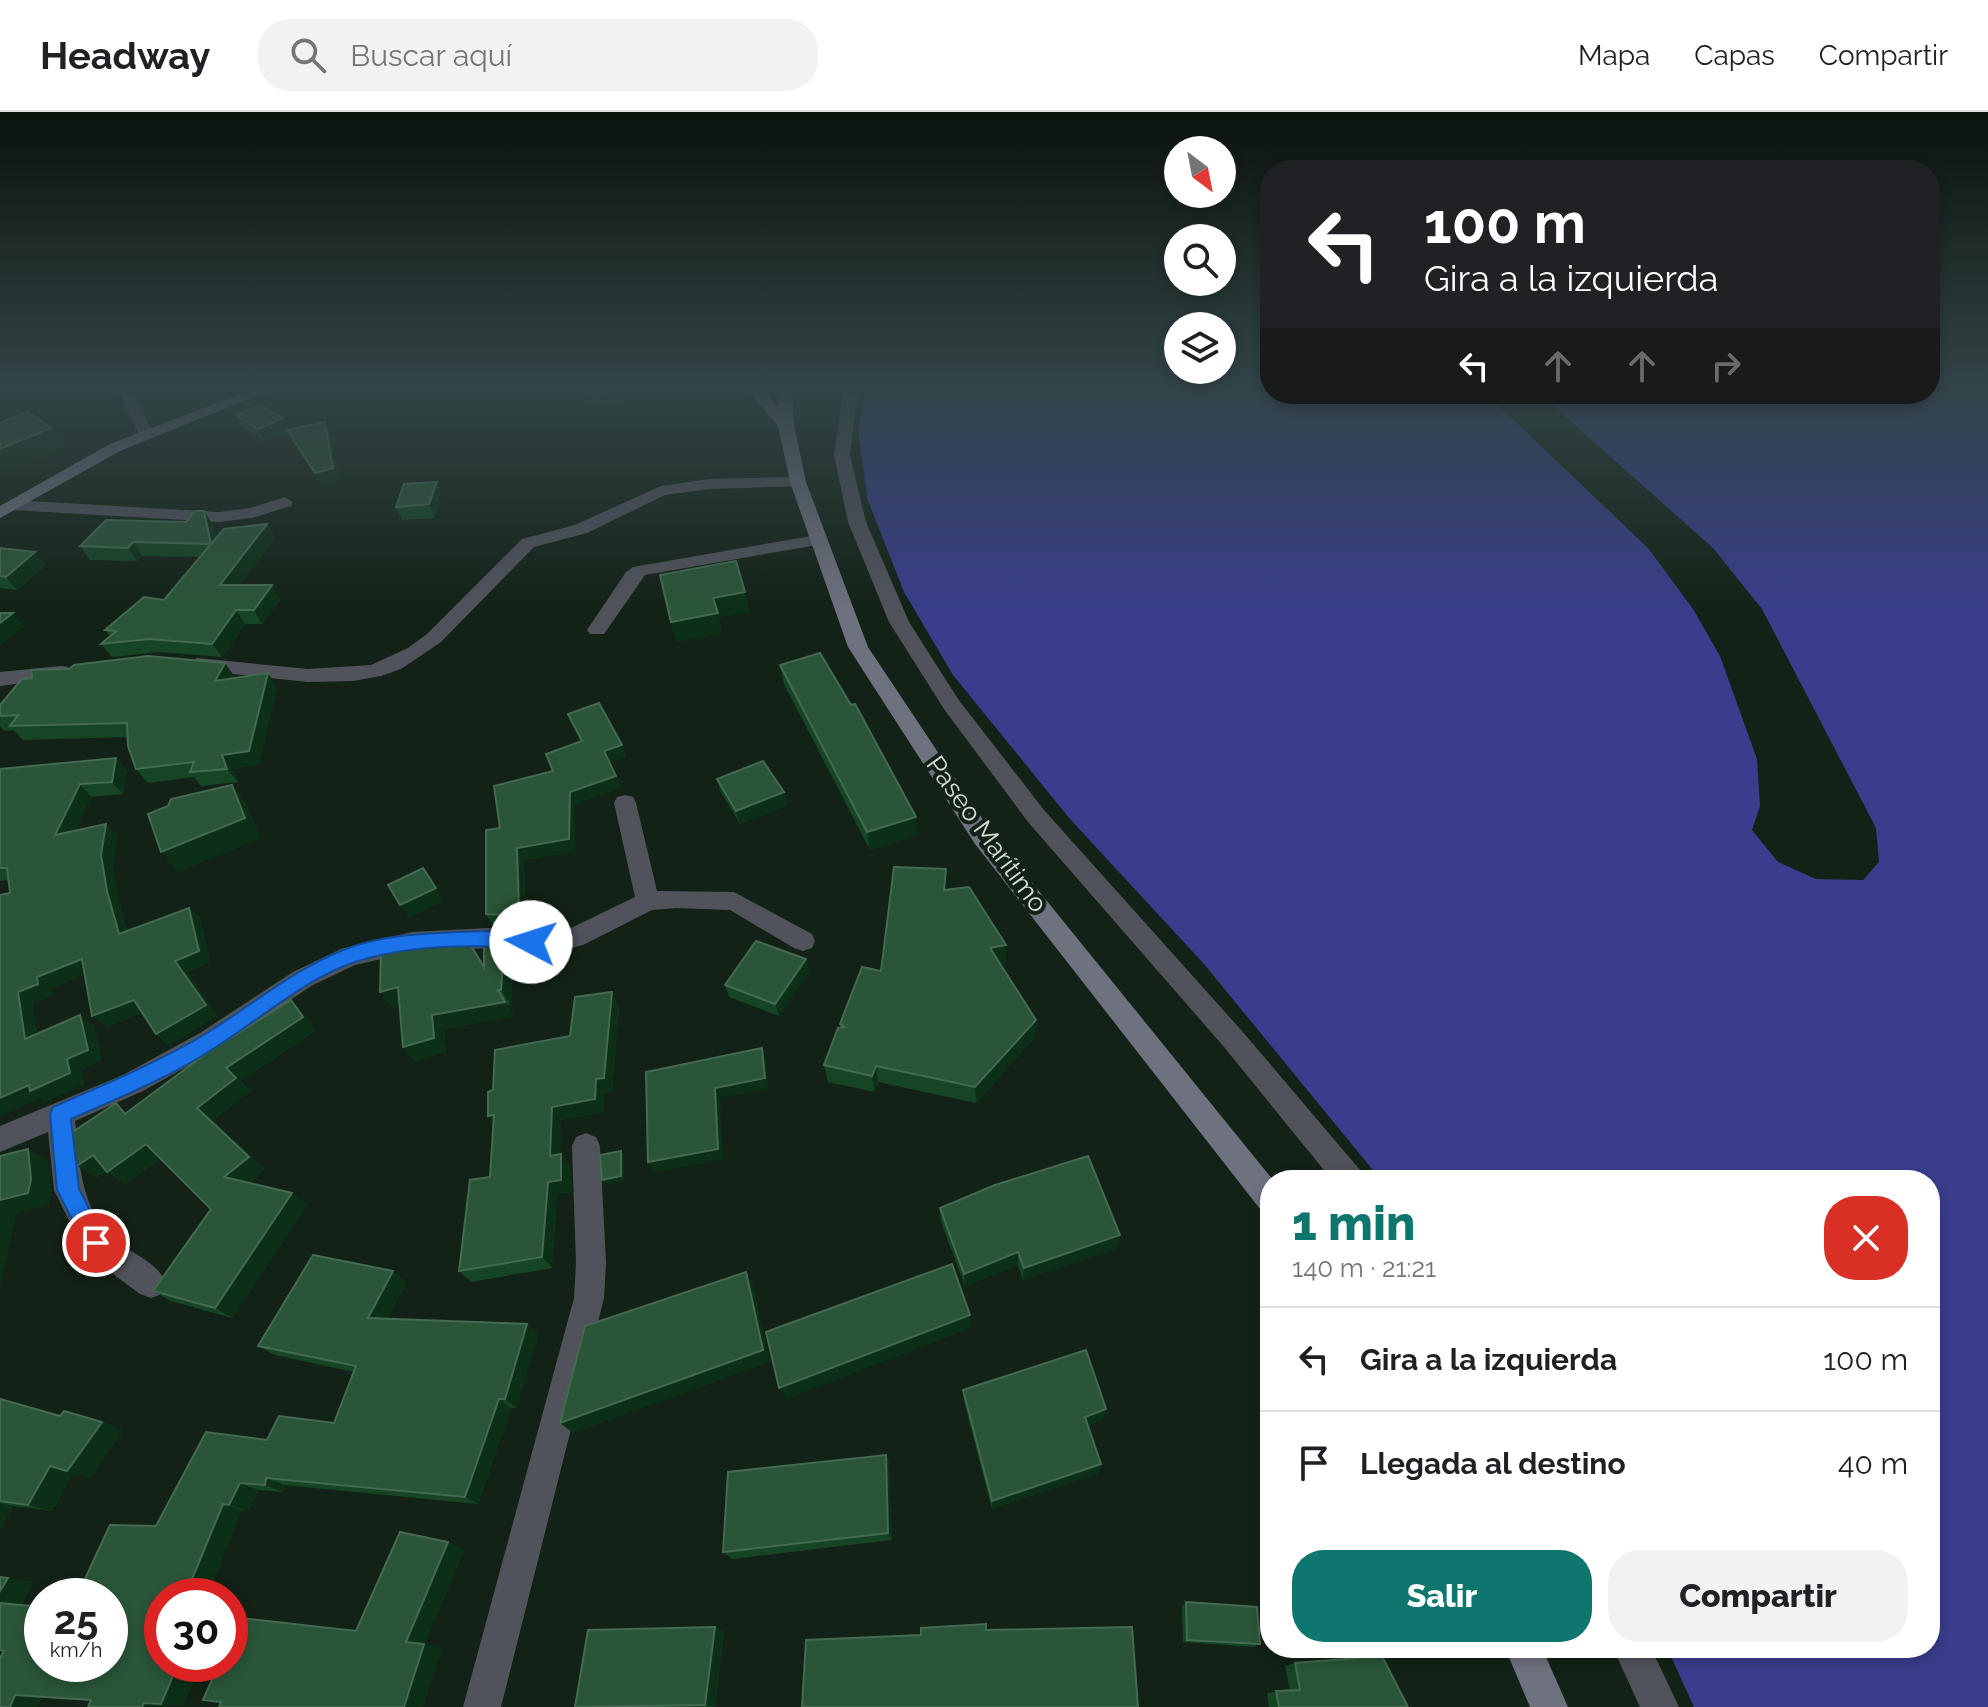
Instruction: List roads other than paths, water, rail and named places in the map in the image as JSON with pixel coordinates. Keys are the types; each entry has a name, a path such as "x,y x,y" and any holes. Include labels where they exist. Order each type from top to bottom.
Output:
{"main road":[{"path":"6,509 89,462"},
{"name":"Paseo Marítimo","path":"794,462 817,540 858,647 983,838 1260,1186"},
{"path":"1527,1658 1549,1707"}],"street":[{"path":"844,462 857,522 906,634 951,704 1036,816 1233,1039 1342,1170"},
{"path":"175,662 316,675 375,671 391,665 437,635 528,543 569,534 661,491 709,484 798,482"},
{"path":"6,509 219,517 252,513 285,502"},
{"path":"597,630 632,576 639,571 817,540"},
{"path":"0,679 81,669"},
{"path":"625,803 648,901"},
{"path":"0,1139 133,1083 197,1048 302,979 350,956 412,942 488,938 552,943 574,938 648,901 734,901 803,941"},
{"path":"60,1114 68,1190 96,1243 151,1283"},
{"path":"482,1707 589,1298 591,1263 586,1146"},
{"path":"1636,1658 1660,1707"}]}
